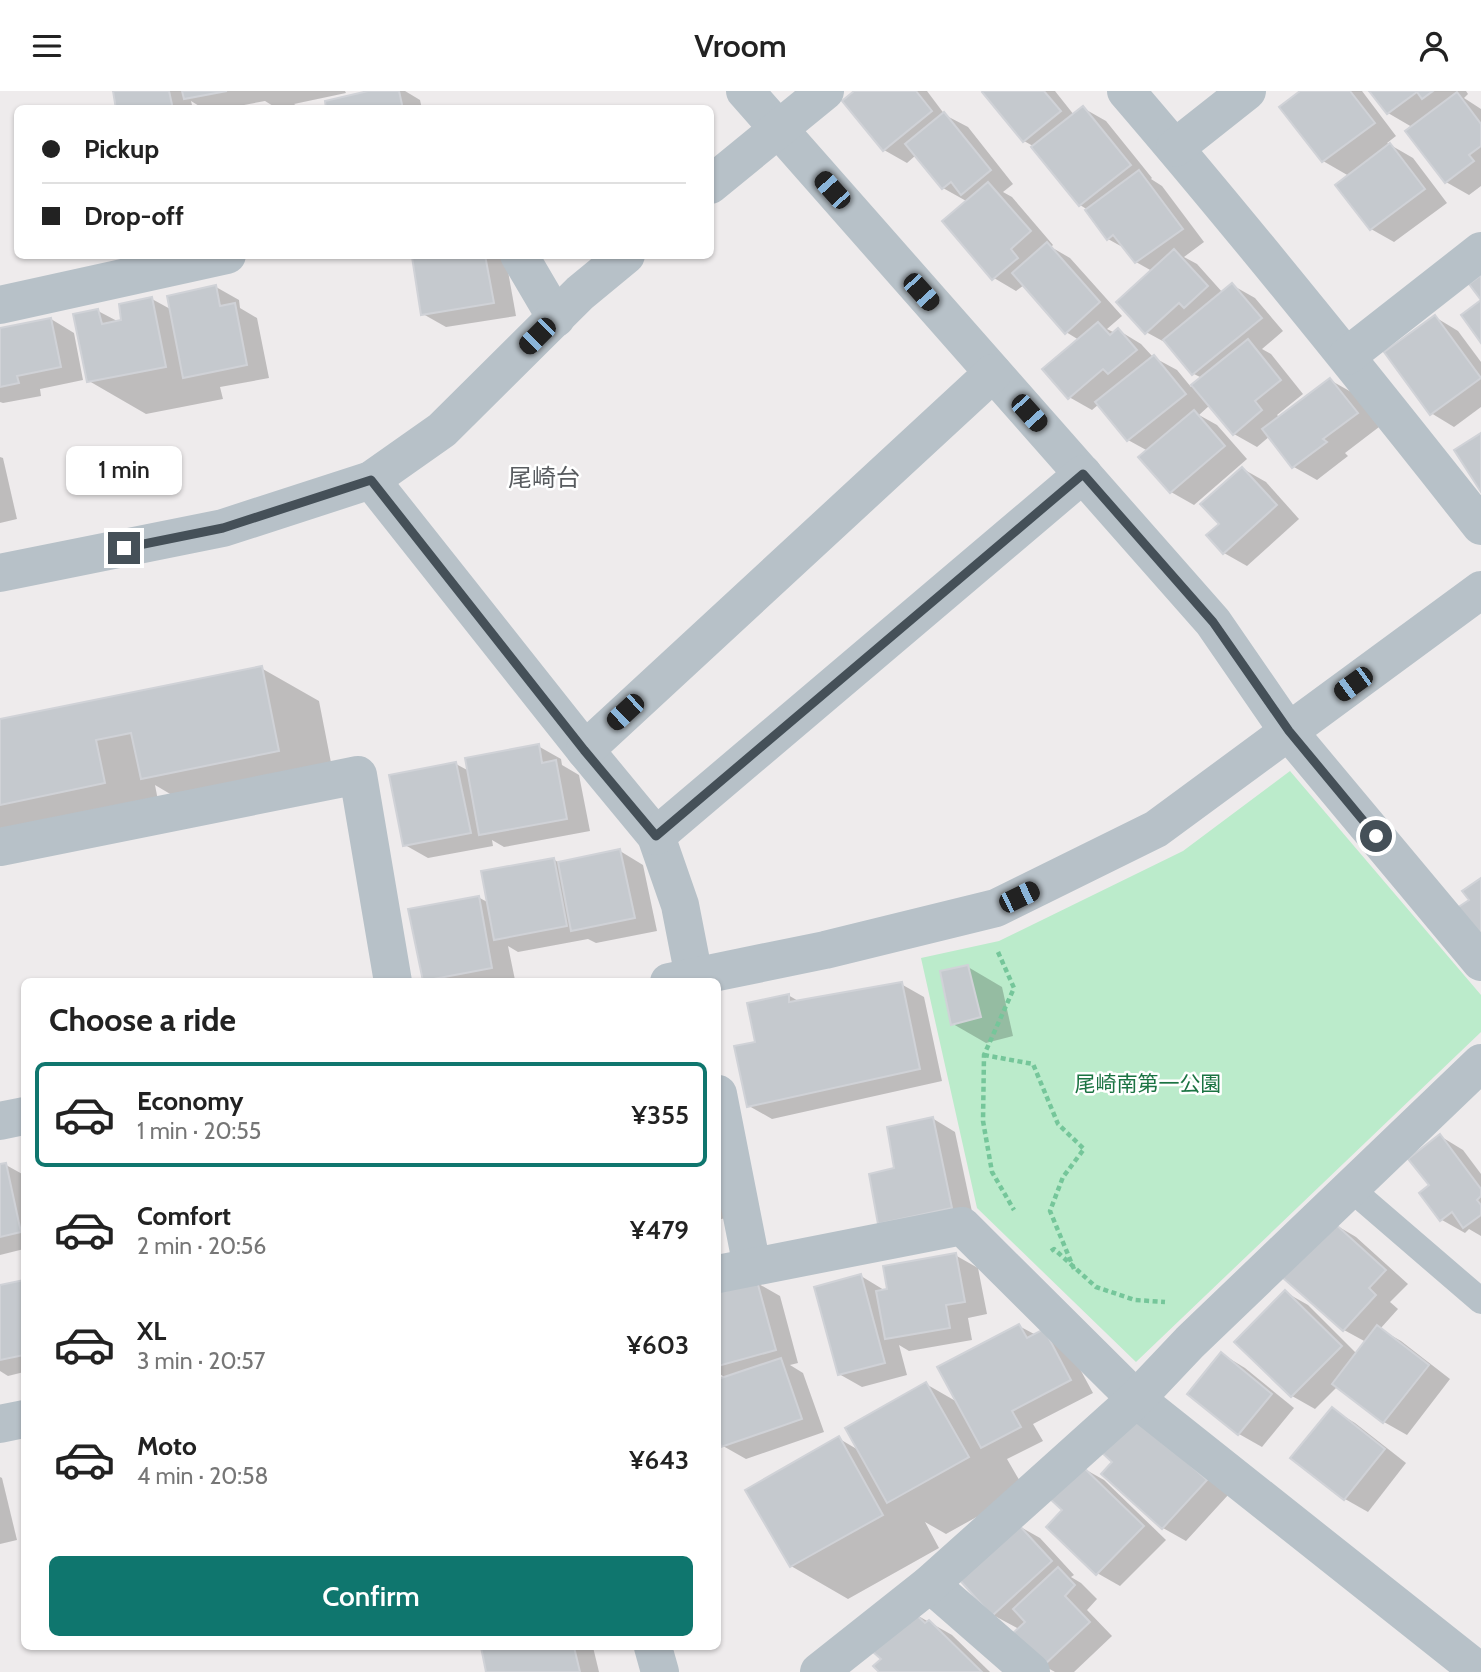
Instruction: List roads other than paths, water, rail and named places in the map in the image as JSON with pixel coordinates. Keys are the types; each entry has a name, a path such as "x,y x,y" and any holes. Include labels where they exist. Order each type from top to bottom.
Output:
{"street":[{"path":"745,91 1213,622 1289,731 1481,962"},
{"path":"714,182 825,91"},
{"path":"1126,91 1347,356 1481,526"},
{"path":"1175,148 1247,91"},
{"path":"1347,356 1481,251"},
{"path":"0,305 209,259"},
{"path":"521,259 556,318"},
{"path":"0,573 223,528 371,480 442,430 580,293 621,259"},
{"path":"584,750 993,373"},
{"path":"656,836 1083,474"},
{"path":"371,480 584,750 656,836 680,905 686,978"},
{"path":"695,978 825,950 996,908 1156,829 1481,590"},
{"path":"0,847 358,775 392,978"},
{"path":"819,1672 930,1584 1136,1399 1191,1342 1481,1063"},
{"path":"0,1121 21,1116"},
{"path":"721,1125 735,1271 961,1226 1136,1399 1480,1672"},
{"path":"0,1424 21,1420"},
{"path":"930,1584 1031,1672"},
{"path":"654,1650 660,1672"}],"lane":[{"path":"1351,1189 1481,1301"}],"district":[{"name":"尾崎台","path":"544,477"}],"park label":[{"name":"尾崎南第一公園","path":"1148,1083"}]}
